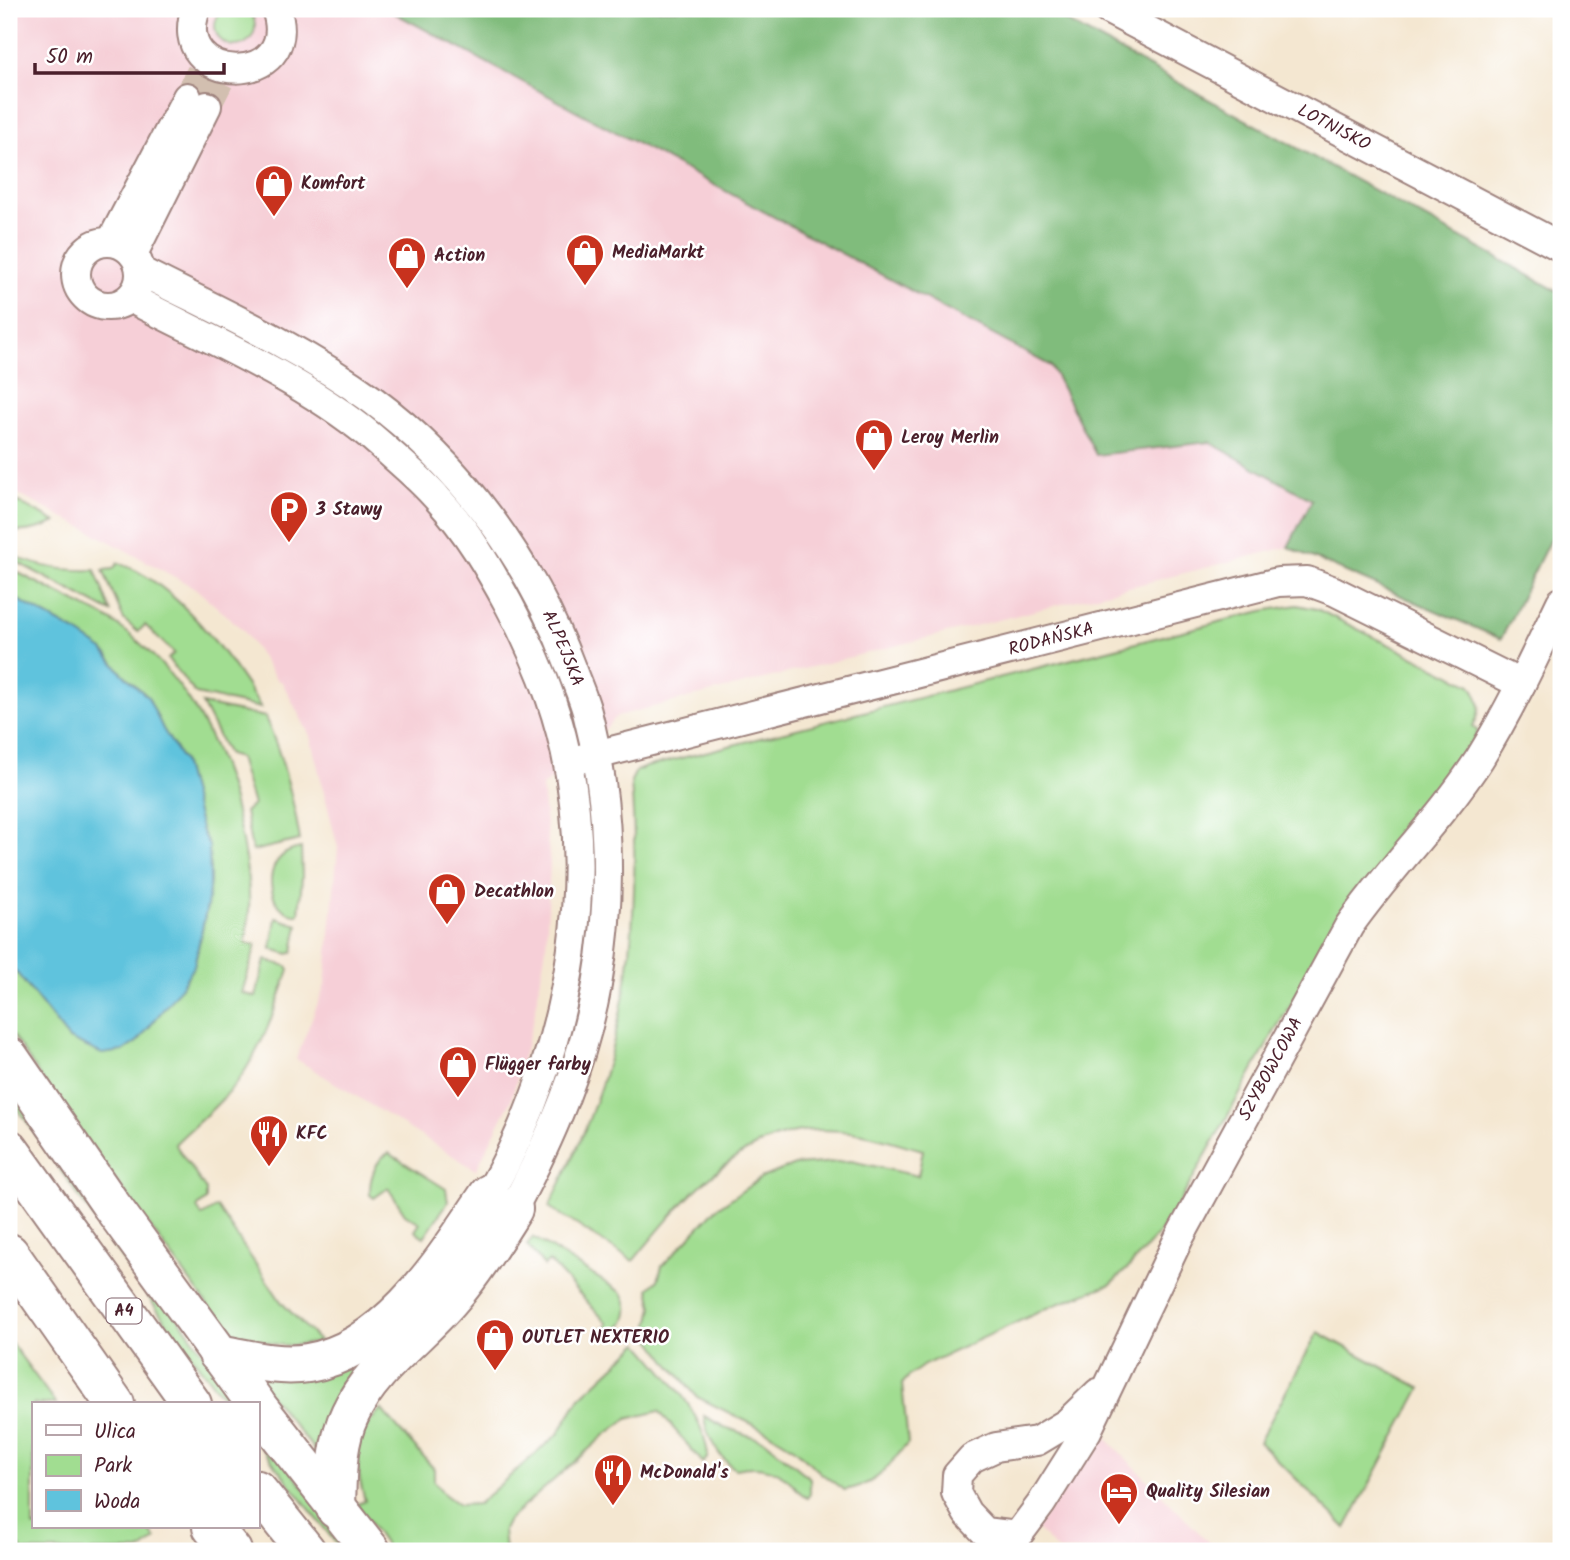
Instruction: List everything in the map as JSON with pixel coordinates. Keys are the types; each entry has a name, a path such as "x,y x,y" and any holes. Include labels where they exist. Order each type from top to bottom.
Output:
{"main road":[{"path":"9,1057 111,1205 255,1402"},
{"name":"A4","path":"9,1149 191,1402"},
{"path":"218,1353 288,1364 324,1359 353,1346 382,1328 410,1300 443,1259 501,1201"},
{"path":"336,1509 339,1450 349,1414 379,1370 451,1298 474,1267 501,1201"},
{"path":"9,1253 114,1402"},
{"path":"259,1408 371,1551"},
{"path":"259,1492 306,1551"},
{"path":"213,1528 232,1551"}],"street":[{"path":"196,9 192,24 193,37 213,70 240,70 254,66 266,58 280,33 276,9"},
{"name":"LOTNISKO","path":"1107,9 1561,247"},
{"path":"128,256 100,243 89,248 77,266 79,288 94,303 113,307 130,298 136,291 128,256 197,102"},
{"name":"ALPEJSKA","path":"128,256 325,368 372,400 451,470 484,508 515,554 553,624 586,709 597,754 607,865 605,926 597,985 571,1083 549,1138 501,1201"},
{"name":"ALPEJSKA","path":"130,298 290,382 342,414 379,443 438,499 486,562 525,635 551,698 567,762 573,800 577,863 573,938 567,986 539,1089 504,1167 501,1201"},
{"name":"RODAŃSKA","path":"567,762 1278,582 1307,581 1334,591 1521,684"},
{"name":"SZYBOWCOWA","path":"1012,1543 1041,1504 1083,1437 1179,1238 1349,926 1378,885 1440,814 1479,758 1521,684 1561,601"},
{"path":"1012,1543 985,1532 967,1513 956,1493 957,1475 972,1458 996,1447 1037,1441 1067,1423 1110,1381"}],"shaded area":[{"path":"9,9 387,9 1052,366 1096,454 1209,442 1313,500 1288,547 617,716 576,761 542,786 550,864 546,947 534,1017 511,1100 476,1170 296,1059 325,985 338,848 310,736 282,682 277,680 243,630 195,588 9,490"},
{"path":"1102,1434 1217,1551 1058,1551 1036,1529"}],"green space":[{"path":"235,6 243,7 249,12 254,18 254,34 249,40 243,45 235,46 227,45 221,40 216,34 215,26 216,18 221,12 227,7"},
{"path":"387,9 1044,9 1561,293 1561,517 1501,639 1288,547 1312,500 1209,442 1096,455 1051,366"},
{"path":"9,497 56,522 33,530 9,531"},
{"path":"9,553 50,567 95,570 111,612 9,558"},
{"path":"118,563 139,572 160,586 200,624 234,667 261,708 196,694 168,659 174,653 145,625 138,632 124,620 103,570 113,569"},
{"path":"9,568 107,618 138,641 179,686 211,739 232,796 247,870 249,913 245,943 256,945 242,993 256,997 265,960 287,966 289,970 264,1036 247,1067 220,1102 175,1144 206,1190 206,1200 197,1208 202,1216 217,1207 282,1303 320,1342 281,1345 227,1331 49,1090 9,1030 9,963 69,1039 123,1051 138,1041 178,991 194,966 210,880 209,846 202,832 183,761 163,729 148,697 122,673 103,650 9,595"},
{"path":"1297,605 1317,609 1471,685 1479,701 1478,715 1473,727 1478,731 1463,759 1326,947 1277,1027 1177,1207 1156,1237 1111,1284 1052,1306 924,1365 909,1376 902,1384 908,1443 881,1474 866,1484 844,1490 795,1449 766,1431 697,1397 651,1339 648,1330 653,1307 649,1289 658,1280 662,1266 716,1209 761,1178 795,1165 851,1161 918,1176 923,1150 869,1135 827,1130 795,1132 763,1142 741,1154 701,1185 665,1222 633,1261 549,1207 591,1114 616,1032 630,950 634,867 631,781 636,771 1262,611"},
{"path":"202,704 265,717 287,777 300,840 252,851 245,812 253,805 239,758 228,755"},
{"path":"301,848 299,914 288,912 279,906 271,884 277,861 287,853"},
{"path":"276,918 298,925 293,952 289,954 271,949"},
{"path":"9,1081 239,1402 226,1402 170,1328 9,1096"},
{"path":"389,1153 446,1189 448,1202 424,1237 415,1231 420,1223 405,1214 388,1188 374,1198 370,1195 374,1171 380,1160"},
{"path":"533,1237 622,1293 626,1300 626,1318 609,1339 602,1337 601,1332 608,1324 549,1261 544,1266 527,1245"},
{"path":"1318,1332 1421,1388 1346,1528 1259,1442"},
{"path":"9,1340 55,1402 32,1402 32,1528 148,1528 156,1539 140,1551 23,1551 9,1534"},
{"path":"639,1343 692,1410 705,1441 708,1457 703,1463 659,1411 627,1419 508,1520 503,1530 505,1551 389,1551 357,1504 365,1501 357,1463 360,1441 371,1420 381,1409 434,1469 434,1481 444,1494 459,1505 478,1504 558,1434 580,1398"},
{"path":"369,1353 325,1463 254,1376"},
{"path":"704,1416 724,1427 765,1441 810,1478 810,1494 807,1498 786,1478 774,1471 755,1467 735,1469 710,1439"},
{"path":"259,1430 353,1551 342,1551 259,1445"}],"water":[{"path":"9,595 103,650 122,673 148,697 163,729 183,761 202,832 209,846 210,880 207,906 194,966 178,991 138,1041 123,1051 102,1054 69,1039 9,963"}],"tunnel":[{"path":"187,97 201,71"},
{"path":"207,106 220,80"}],"place":[{"name":"Komfort","path":"274,218"},
{"name":"MediaMarkt","path":"585,287"},
{"name":"Action","path":"407,290"},
{"name":"Leroy Merlin","path":"874,472"},
{"name":"3 Stawy","path":"289,544"},
{"name":"Decathlon","path":"447,926"},
{"name":"Flügger farby","path":"458,1099"},
{"name":"KFC","path":"269,1168"},
{"name":"OUTLET NEXTERIO","path":"495,1372"},
{"name":"McDonald's","path":"613,1507"},
{"name":"Quality Silesian","path":"1119,1526"}]}
